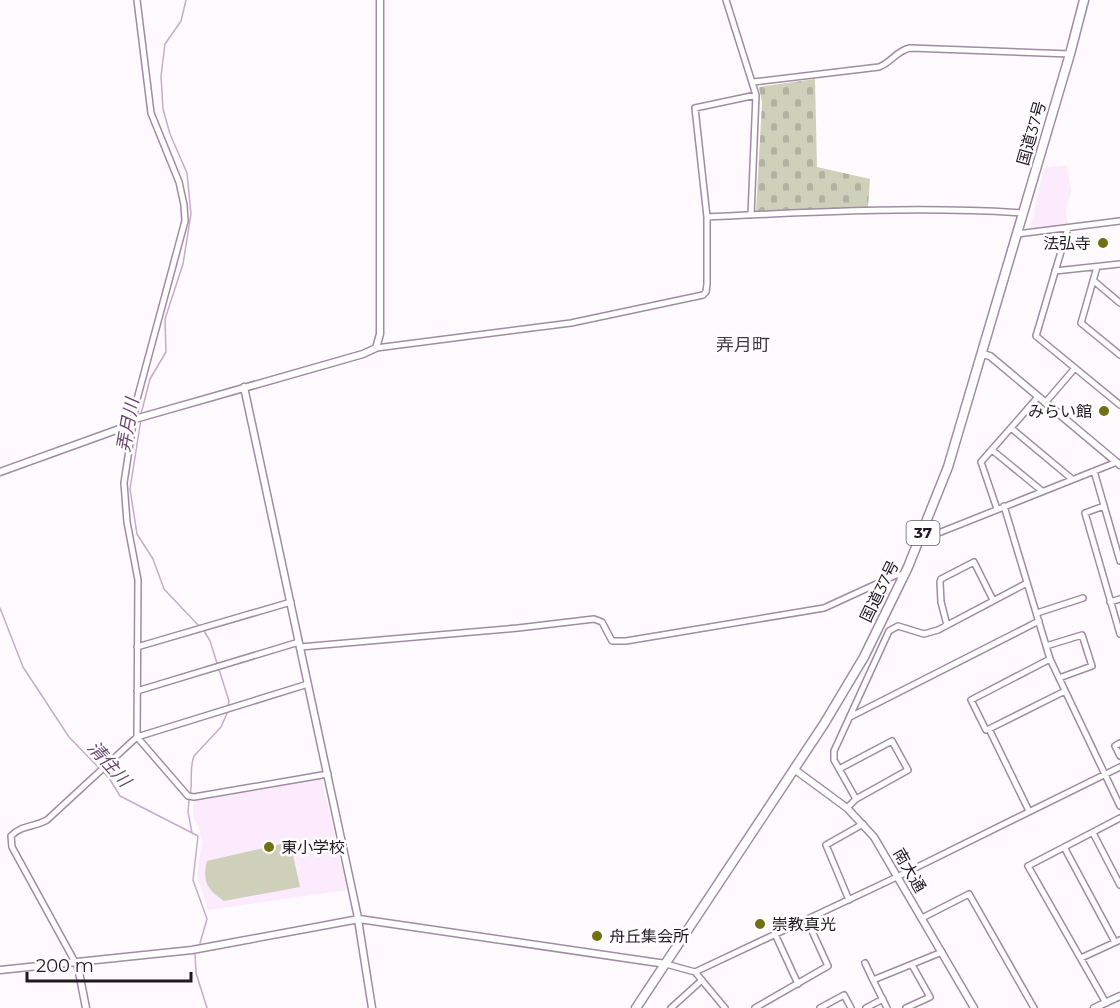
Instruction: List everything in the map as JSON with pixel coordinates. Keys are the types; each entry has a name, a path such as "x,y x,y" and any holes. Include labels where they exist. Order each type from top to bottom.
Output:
{"highway":[{"name":"国道37号","path":"636,1008 794,769 864,657 922,536 948,467 1084,0"}],"street":[{"path":"137,0 154,123 179,182 185,221 139,392 124,483 124,500 138,580 137,737 188,796 194,797 328,774"},
{"path":"376,348 380,334 380,0"},
{"path":"726,0 756,95 751,215"},
{"path":"753,82 879,67 888,63 896,53 910,48 1070,54"},
{"path":"1,470 134,421 363,354 376,348 571,323 696,298 706,292 707,217 695,108 756,95"},
{"path":"707,217 943,210 1023,213"},
{"path":"1017,234 1120,221"},
{"path":"1068,228 1036,336 1120,405"},
{"path":"1055,271 1120,264"},
{"path":"1097,267 1081,323 1120,355"},
{"path":"1094,281 1120,303"},
{"path":"982,354 990,356 1118,463"},
{"path":"1046,403 1075,368"},
{"path":"244,387 359,919 372,1008"},
{"path":"997,509 981,462 1038,397"},
{"path":"1011,428 1072,479"},
{"path":"992,450 1042,491"},
{"path":"922,536 941,532 1072,479 1118,463"},
{"path":"1094,471 1120,561"},
{"path":"1004,506 1050,659 1120,806"},
{"path":"1104,506 1085,513 1120,634"},
{"path":"947,625 941,602 940,582 966,566 974,562 993,600"},
{"path":"137,691 300,644 518,628 594,619 602,622 612,641 626,641 824,608 896,575 904,575"},
{"path":"856,799 834,760 834,751 889,631 898,626 924,634 947,625 1027,583"},
{"path":"1037,613 1083,598"},
{"path":"1110,602 1120,599"},
{"path":"137,647 291,602"},
{"path":"850,717 1039,621"},
{"path":"1046,646 1082,635 1092,666 1059,678"},
{"path":"1029,811 989,729 986,730 971,700 1050,659"},
{"path":"86,1008 76,962 12,847 11,836 22,828 47,820 137,737 308,684"},
{"path":"989,729 1065,691"},
{"path":"839,769 892,741 908,770 856,799 847,808"},
{"path":"1120,743 1115,746 1120,756"},
{"path":"695,972 899,876 1120,767"},
{"name":"南大通","path":"794,769 847,808 879,844 974,1008"},
{"path":"1106,1002 1028,866 1120,818"},
{"path":"849,900 826,845 863,824"},
{"path":"1093,833 1120,885"},
{"path":"1064,847 1117,941 1081,958"},
{"path":"922,918 969,894 1034,1008"},
{"path":"0,970 192,950 359,919 666,964 695,972 721,1007"},
{"path":"755,1008 828,966 807,920"},
{"path":"776,934 798,984"},
{"path":"873,980 942,952"},
{"path":"865,963 888,1008"},
{"path":"906,1008 930,997 912,965"},
{"path":"671,1008 702,980"},
{"path":"820,1008 844,995 850,1008"},
{"path":"1094,1008 1120,996"},
{"path":"866,1008 883,999"}],"shaded area":[{"path":"1067,165 1071,191 1066,210 1068,225 1030,229 1044,168"},
{"name":"東小学校","path":"319,777 322,781 347,890 208,910 197,875 202,841 193,816 194,800"}],"green space":[{"path":"815,79 817,167 870,179 868,207 756,211 762,103 759,87"},
{"path":"290,842 300,887 224,901 213,893 207,884 205,874 207,861"}],"waterway":[{"name":"弄月川","path":"141,414 150,379 166,352 165,319 183,264 191,214 187,173 170,134 163,109 161,76 165,44 181,21 186,0"},
{"name":"弄月川","path":"141,419 130,489 137,534 153,559 164,589 199,626"},
{"name":"清住川","path":"0,608 23,667 69,737 100,769"},
{"name":"弄月川","path":"203,629 210,641 229,701 228,706"},
{"name":"弄月川","path":"190,795 194,756 221,727 228,711"},
{"name":"弄月川","path":"103,772 120,796 198,836 193,880 207,919 200,943"},
{"name":"弄月川","path":"189,800 188,812 192,833"},
{"name":"清住川","path":"195,953 196,973 207,1008"}],"place":[{"name":"法弘寺","path":"1103,243"},
{"name":"みらい館","path":"1104,411"},
{"name":"東小学校","path":"269,847"},
{"name":"崇教真光","path":"760,924"},
{"name":"舟丘集会所","path":"597,936"}],"district":[{"name":"弄月町","path":"743,345"}]}
